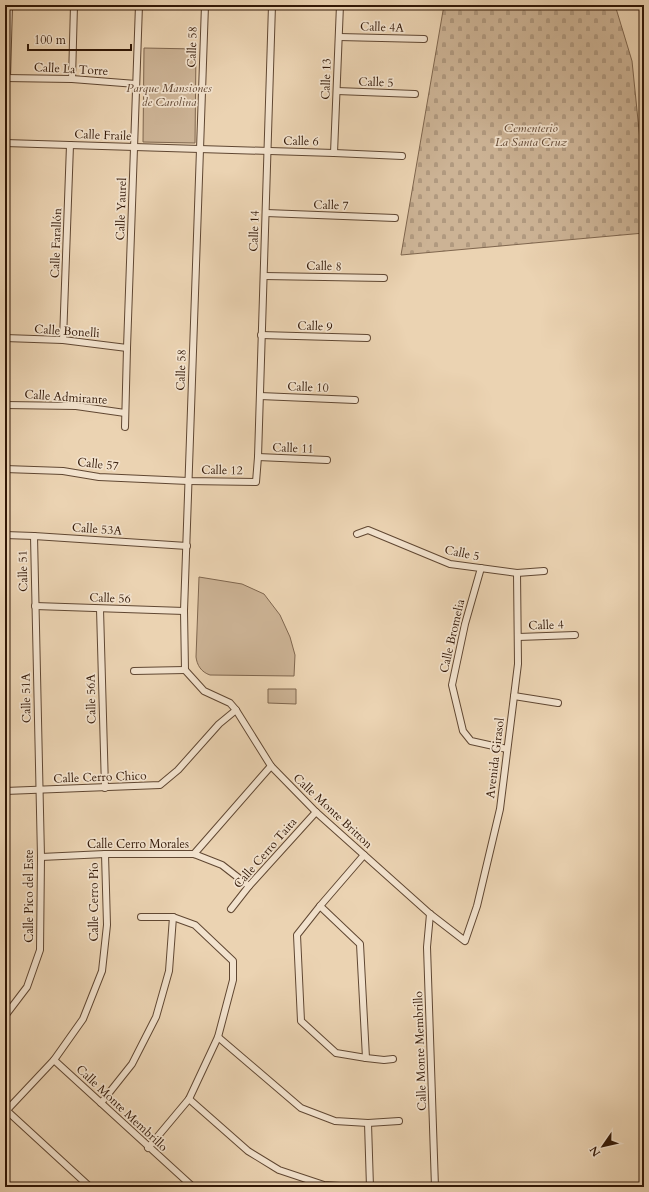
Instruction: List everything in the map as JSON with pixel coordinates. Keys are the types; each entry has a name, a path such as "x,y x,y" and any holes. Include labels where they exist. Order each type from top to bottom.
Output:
{"street":[{"path":"6,78 9,5"},
{"path":"72,79 74,5"},
{"name":"Calle Yaurel","path":"126,427 127,348 139,5"},
{"name":"Calle 58","path":"185,670 184,611 205,5"},
{"name":"Calle 14","path":"256,482 272,5"},
{"name":"Calle 13","path":"334,153 340,5"},
{"name":"Calle 4A","path":"339,37 424,39"},
{"name":"Calle La Torre","path":"6,78 72,79 136,84"},
{"name":"Calle 5","path":"337,91 415,94"},
{"name":"Calle Fraile","path":"5,143 200,150"},
{"name":"Calle Farallón","path":"63,340 70,145"},
{"name":"Calle 6","path":"200,150 402,156"},
{"name":"Calle 7","path":"266,213 395,218"},
{"name":"Calle 8","path":"264,276 384,278"},
{"name":"Calle 9","path":"261,335 367,338"},
{"name":"Calle Bonelli","path":"5,338 63,340 127,348"},
{"name":"Calle 10","path":"260,396 355,400"},
{"name":"Calle Admirante","path":"5,405 76,406 126,413"},
{"name":"Calle 11","path":"258,457 327,460"},
{"name":"Calle 57","path":"5,469 63,471 99,477 188,481"},
{"name":"Calle 12","path":"188,481 256,482"},
{"name":"Calle 5","path":"357,534 368,530 450,564 517,573 544,571"},
{"name":"Calle 53A","path":"5,535 187,546"},
{"name":"Calle 51","path":"34,536 35,606"},
{"name":"Calle Bromelia","path":"480,568 452,685 463,731 471,741 506,750"},
{"name":"Avenida Girasol","path":"465,941 477,906 500,809 506,750 518,664 517,573"},
{"name":"Calle 56","path":"35,606 184,611"},
{"name":"Calle 51A","path":"35,606 39,790"},
{"name":"Calle 56A","path":"100,609 105,788"},
{"name":"Calle 4","path":"518,637 575,635"},
{"path":"134,671 185,670 204,691 230,703 236,710"},
{"path":"514,696 558,703"},
{"name":"Calle Cerro Chico","path":"5,791 160,785 178,770 219,724 236,710"},
{"name":"Calle Monte Britton","path":"236,710 271,766 316,812 430,914 465,941"},
{"path":"194,854 271,766"},
{"name":"Calle Pico del Este","path":"5,1016 27,987 40,950 41,857 39,790"},
{"name":"Calle Cerro Taita","path":"231,910 249,886 316,812"},
{"name":"Calle Cerro Morales","path":"41,857 105,854 194,854 222,865 249,886"},
{"name":"Calle Cerro Pío","path":"6,1109 54,1060 84,1019 102,972 108,925 105,854"},
{"path":"364,855 320,906 298,935 301,1021 336,1053 384,1060 393,1059"},
{"path":"320,906 360,944 366,1058"},
{"name":"Calle Monte Membrillo","path":"430,914 427,947 435,1187"},
{"path":"142,917 173,917 194,925 233,961 233,980 218,1037 189,1099 148,1148"},
{"path":"101,1104 132,1064 156,1017 168,971 173,917"},
{"path":"218,1037 300,1108 335,1121 368,1123 399,1121"},
{"name":"Calle Monte Membrillo","path":"54,1060 192,1187"},
{"path":"189,1099 248,1151 279,1170 324,1185 356,1187"},
{"path":"6,1109 90,1187"},
{"path":"368,1123 370,1187"}],"green space":[{"name":"Cementerio La Santa Cruz","path":"444,5 615,5 632,61 640,140 644,233 401,255"},
{"name":"Parque Mansiones de Carolina","path":"144,48 196,49 195,143 143,142"},
{"path":"199,577 242,584 264,594 280,615 290,637 295,655 294,676 210,675 202,670 197,663 196,657"},
{"path":"268,689 296,689 296,704 268,703"}]}
